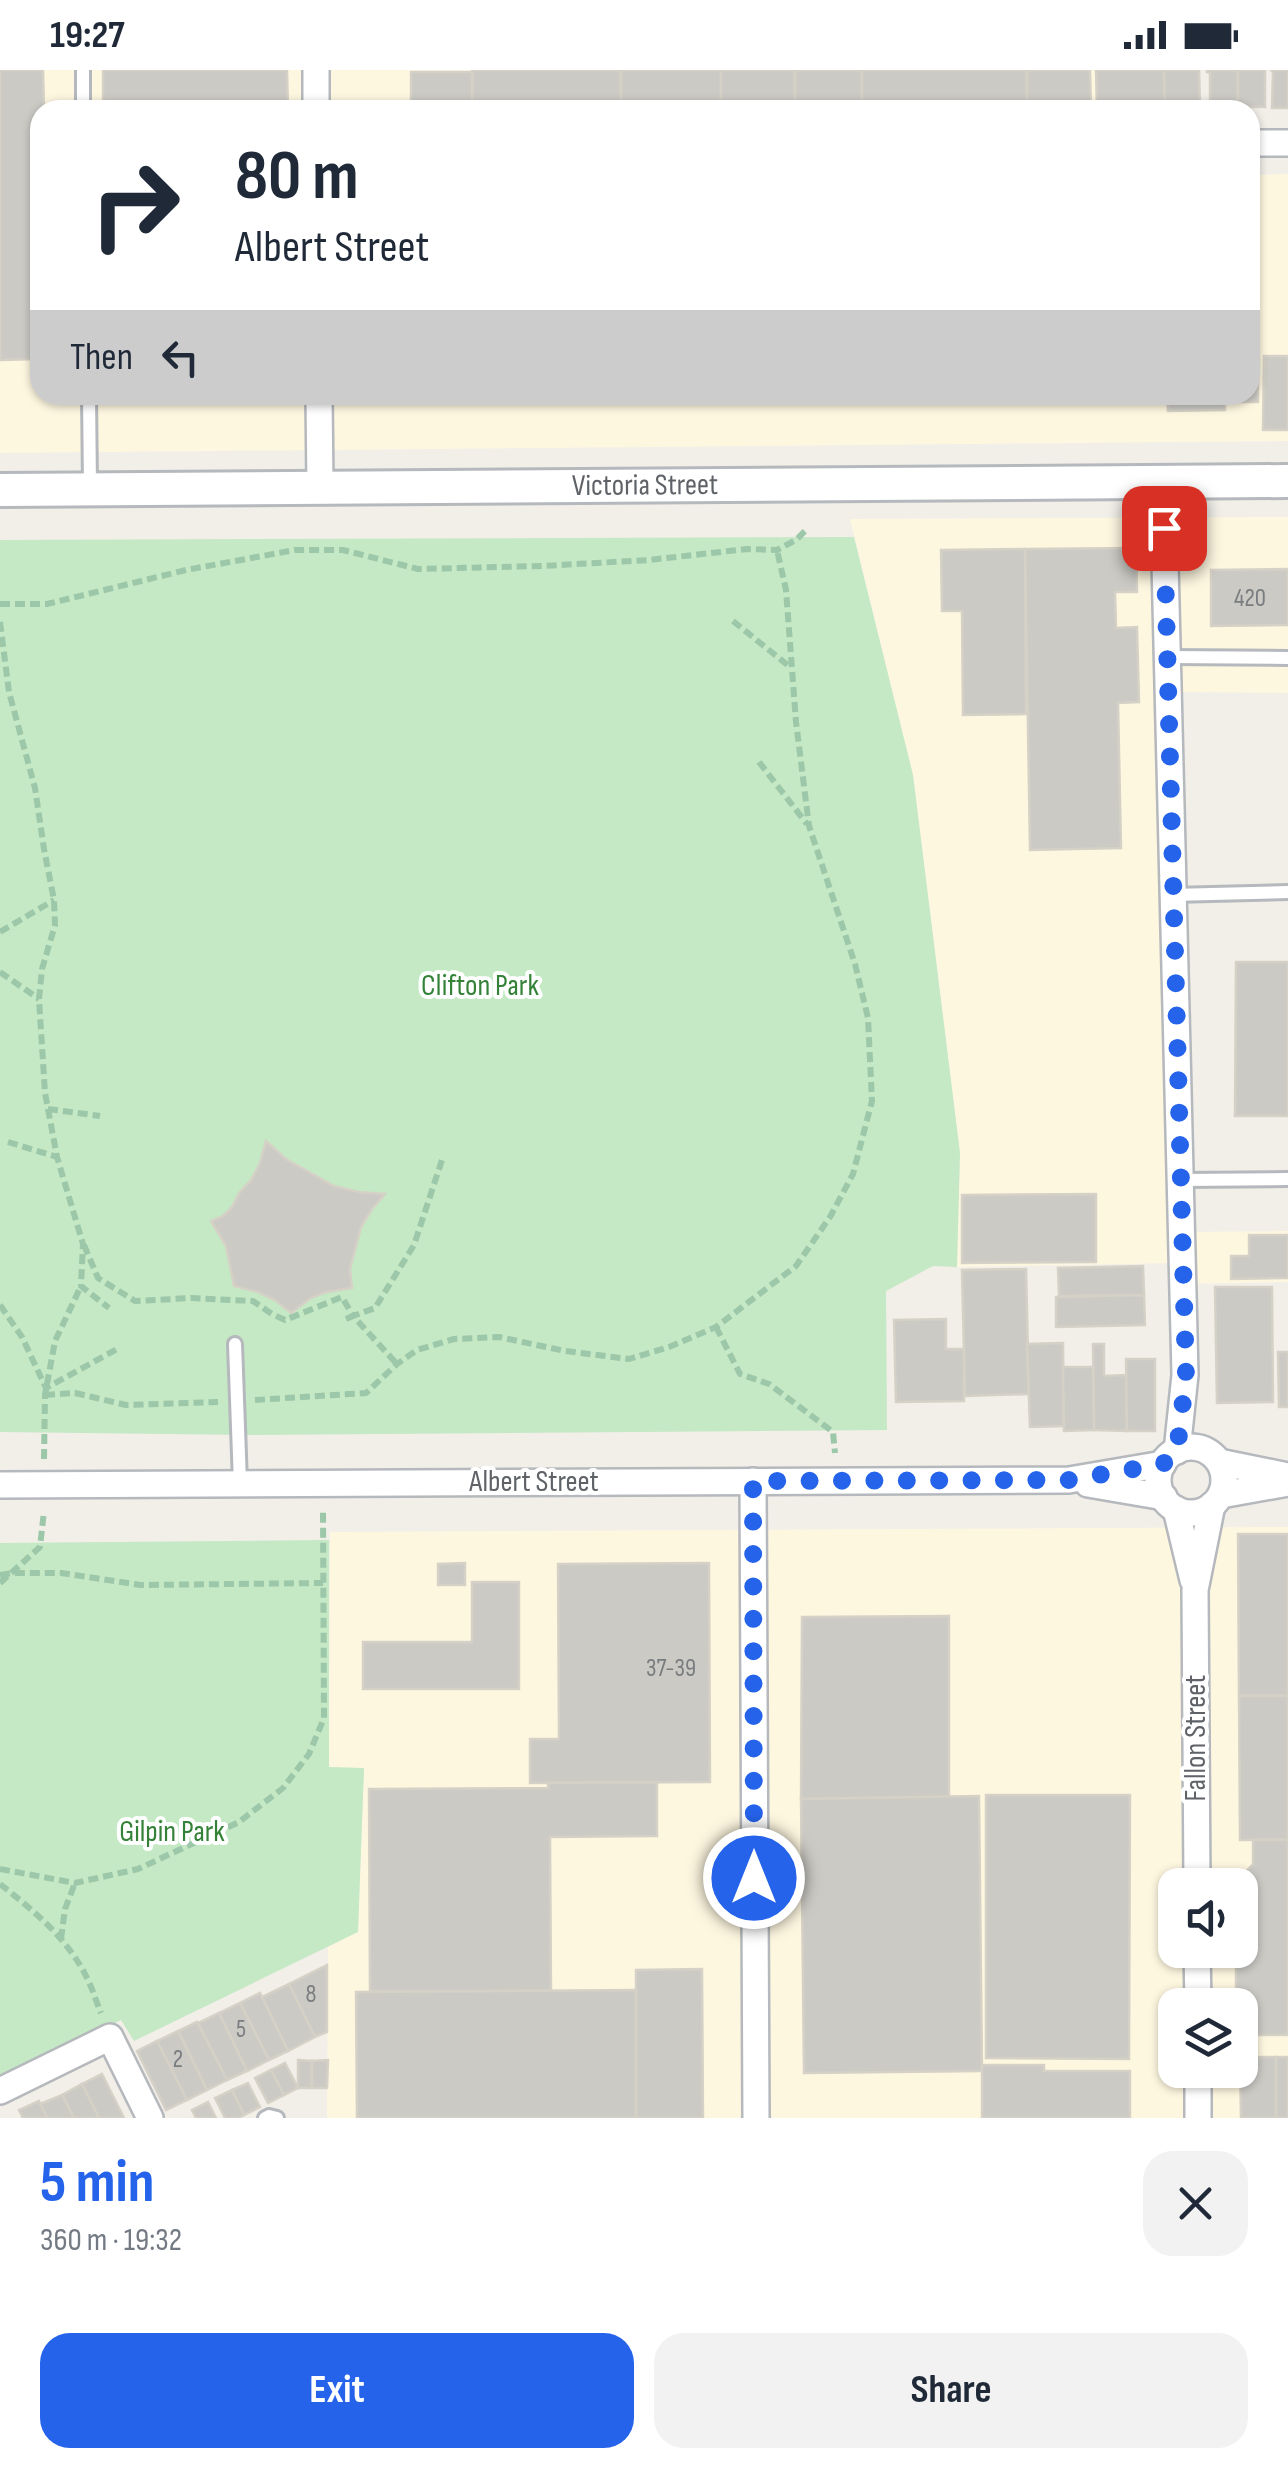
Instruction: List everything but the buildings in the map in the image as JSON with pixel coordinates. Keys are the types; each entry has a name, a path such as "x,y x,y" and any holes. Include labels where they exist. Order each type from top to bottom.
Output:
{"street":[{"path":"316,70 316,100"},
{"path":"1260,143 1288,142"},
{"path":"319,405 320,486"},
{"path":"1164,482 1172,895 1190,1456"},
{"name":"Victoria Street","path":"0,490 1288,482"},
{"path":"1190,1456 1224,1478 1216,1500 1195,1513 1170,1503 1158,1481 1190,1456"},
{"name":"Albert Street","path":"0,1485 1069,1480 1190,1456 1288,1479"},
{"name":"Albert Street","path":"1216,1500 1288,1479"},
{"name":"Albert Street","path":"1069,1480 1170,1503"},
{"path":"753,1481 756,2118"},
{"name":"Fallon Street","path":"1197,1868 1195,1590 1216,1500"},
{"name":"Fallon Street","path":"1170,1503 1195,1590"},
{"path":"0,2091 110,2037 150,2118"},
{"path":"1198,2088 1198,2118"}],"lane":[{"path":"83,70 84,100"},
{"path":"88,405 90,489"},
{"path":"1167,658 1288,658"},
{"path":"1172,895 1288,892"},
{"path":"1181,1180 1288,1179"},
{"path":"235,1344 240,1483"},
{"path":"265,2118 277,2118"}],"path":[{"path":"0,604 47,604 186,570 295,550 344,550 418,569 560,566 746,549 777,550 805,532"},
{"path":"46,1392 126,1405 366,1394 417,1350 454,1339 498,1337 565,1352 628,1358 716,1328 796,1266 830,1216 852,1174 872,1101 868,1018 809,826 786,590 777,550"},
{"path":"733,620 792,668"},
{"path":"0,622 9,692 35,788 54,900 55,925 42,968 40,999 48,1109 56,1157 83,1244 98,1278 135,1301 253,1301 286,1320 342,1297 349,1318 397,1364"},
{"path":"759,762 809,826"},
{"path":"0,932 54,900"},
{"path":"0,972 40,999"},
{"path":"48,1109 100,1116"},
{"path":"8,1142 56,1157"},
{"path":"349,1318 375,1308 414,1245 444,1157"},
{"path":"0,1583 40,1547 46,1392 55,1341 80,1286 83,1244"},
{"path":"80,1286 109,1308"},
{"path":"0,1306 22,1337 46,1392"},
{"path":"716,1328 740,1374 768,1384 833,1432 838,1482"},
{"path":"46,1392 119,1348"},
{"path":"0,1869 75,1883 138,1868 239,1822 283,1788 310,1754 324,1718 323,1483"},
{"path":"0,1575 61,1573 140,1585 322,1583"},
{"path":"61,1939 65,1908 75,1883"},
{"path":"0,1884 61,1939 86,1974 110,2037"}],"shaded area":[{"path":"0,70 1164,70 1165,100 30,100 30,405 1260,405 1260,175 1288,174 1288,441 0,453"},
{"path":"1288,517 1288,693 1164,692 1178,1232 1288,1231 1288,1282 1178,1284 1177,1263 957,1267 960,1153 913,775 850,519"},
{"path":"1288,1527 1288,2118 327,2118 328,1947 358,1931 364,1769 329,1767 330,1532"}],"green space":[{"name":"Clifton Park","path":"854,537 913,775 960,1153 957,1267 933,1266 886,1291 887,1430 247,1435 0,1432 0,540"},
{"name":"Gilpin Park","path":"329,1540 329,1767 364,1768 358,1932 134,2041 121,2020 0,2079 0,1543"}],"route":[{"path":"754,1878 753,1481 1069,1480 1163,1464 1177,1451 1186,1376 1164,528"}]}
